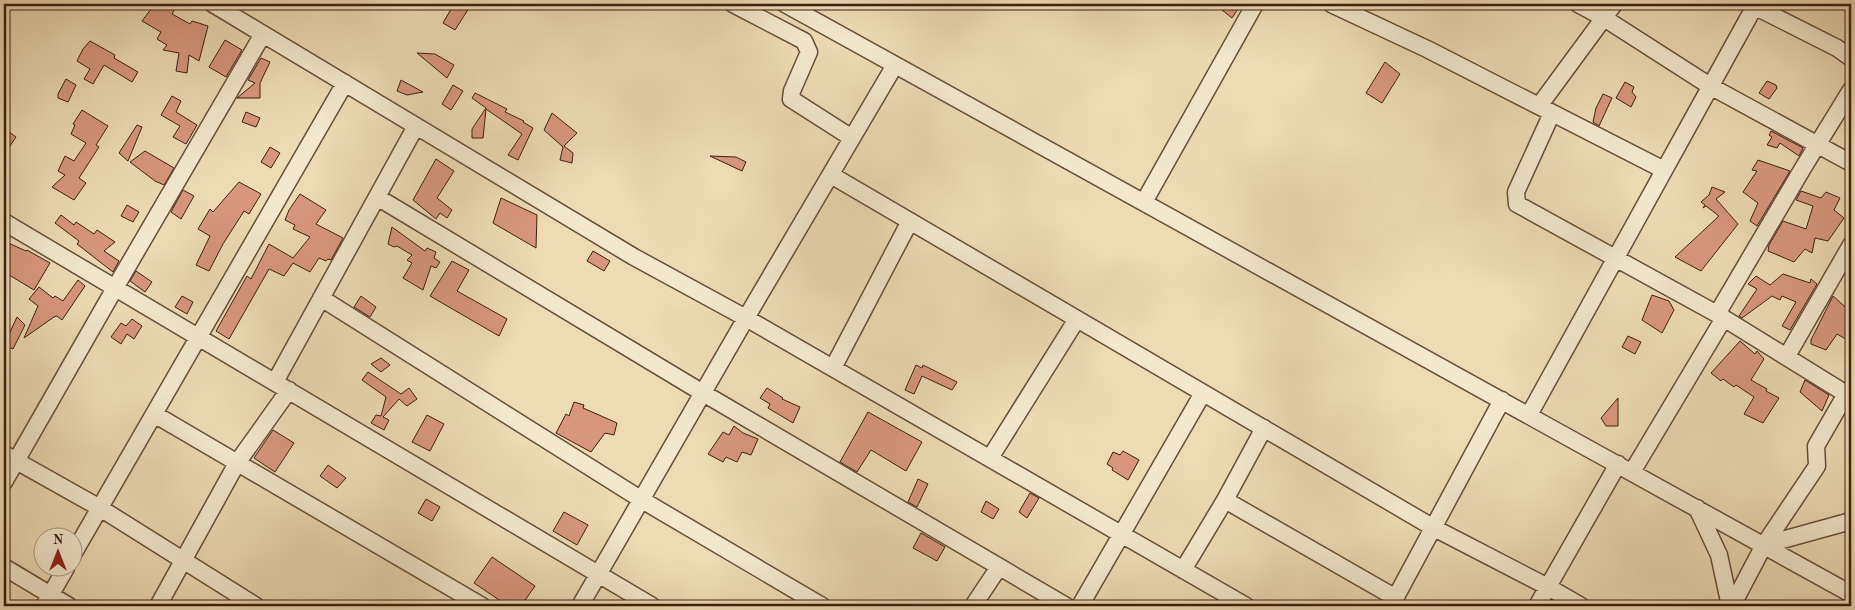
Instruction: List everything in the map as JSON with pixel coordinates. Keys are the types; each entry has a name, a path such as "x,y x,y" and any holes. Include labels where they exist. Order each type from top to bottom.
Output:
{"street":[{"path":"213,4 634,258 746,318 1246,606"},
{"path":"733,4 804,41 810,52 792,91 792,99 852,138"},
{"path":"784,4 1529,414 1851,594"},
{"path":"1144,202 1255,4"},
{"path":"1332,4 1427,49 1664,170"},
{"path":"1578,4 1604,18 1710,86 1851,162"},
{"path":"1614,4 1546,110 1516,192 1518,204 1720,316 1849,395 1816,446 1817,466 1764,546 1731,606"},
{"path":"1529,414 1754,4 1837,48 1851,58"},
{"path":"4,482 10,457 115,288 263,34"},
{"path":"580,606 895,65"},
{"path":"82,539 345,83"},
{"path":"1537,606 1720,316 1817,145 1851,90"},
{"path":"275,382 416,126"},
{"path":"831,175 1434,528 1581,606"},
{"path":"377,197 703,393 1066,606"},
{"path":"833,368 910,221"},
{"path":"4,222 652,606"},
{"path":"1788,356 1851,245"},
{"path":"321,298 642,500 822,606"},
{"path":"990,458 1077,319"},
{"path":"158,606 237,463 289,390"},
{"path":"1080,606 1203,393"},
{"path":"1225,500 1393,602 1502,400"},
{"path":"154,414 482,606"},
{"path":"1183,570 1225,500 1264,428"},
{"path":"10,457 100,508 256,606"},
{"path":"1697,508 1719,554 1731,606"},
{"path":"1764,546 1851,521"},
{"path":"973,606 999,567"},
{"path":"4,568 47,601 69,606"},
{"path":"47,601 60,578"}],"building":[{"path":"155,4 164,4 175,9 172,14 190,24 192,21 208,26 199,61 189,55 187,73 176,71 179,53 163,50 167,45 157,39 161,32 142,21"},
{"path":"454,4 463,4 469,8 455,30 443,23"},
{"path":"1227,4 1231,4 1238,9 1232,18 1222,10"},
{"path":"225,40 242,50 226,77 209,67"},
{"path":"90,41 115,55 114,58 138,72 132,82 104,65 93,84 84,79 90,69 77,61 83,49"},
{"path":"417,53 435,54 454,65 447,78"},
{"path":"261,58 270,62 260,83 260,98 237,98 255,83 248,80"},
{"path":"1385,62 1400,74 1382,103 1366,93"},
{"path":"66,79 76,85 68,102 58,98 58,94"},
{"path":"401,80 423,92 407,95 397,91"},
{"path":"1767,81 1776,85 1777,88 1769,99 1759,93"},
{"path":"1625,82 1634,87 1632,92 1636,97 1631,107 1616,98"},
{"path":"453,85 463,91 451,110 442,104"},
{"path":"475,93 507,109 505,112 524,121 533,128 518,160 508,155 522,134 486,109 483,138 472,138 472,129 486,108 472,98"},
{"path":"1603,94 1612,98 1599,126 1593,122 1596,108"},
{"path":"172,96 181,101 176,112 197,125 186,144 173,137 180,126 161,115"},
{"path":"82,110 108,126 96,145 99,147 79,178 86,183 74,200 52,187 65,175 58,171 65,156 74,161 86,143 71,134 75,125 73,124"},
{"path":"246,112 260,118 256,127 242,122"},
{"path":"552,113 577,133 564,146 573,153 572,163 560,160 563,147 544,130"},
{"path":"137,125 142,127 128,161 119,153"},
{"path":"4,128 16,137 4,155"},
{"path":"1771,131 1803,148 1799,156 1780,143 1777,148 1767,145 1772,137 1769,135"},
{"path":"270,147 280,153 271,168 261,162"},
{"path":"145,151 174,168 164,185 155,181 130,162"},
{"path":"710,156 736,157 746,162 742,171"},
{"path":"436,159 454,171 437,198 452,210 447,218 440,213 436,219 413,200"},
{"path":"1758,160 1790,171 1757,226 1750,221 1758,203 1743,192 1757,171 1752,170"},
{"path":"239,182 261,194 249,214 244,211 223,244 209,271 196,265 210,236 198,229 210,209 213,212"},
{"path":"1712,187 1725,192 1716,199 1738,224 1701,271 1675,257 1719,216 1706,206 1703,208 1705,205 1701,202 1709,195"},
{"path":"183,190 194,196 181,219 171,212"},
{"path":"1801,191 1821,198 1826,192 1840,198 1834,210 1844,218 1828,241 1815,238 1812,253 1805,249 1794,262 1768,251 1769,245 1783,221 1806,229 1813,206 1796,200"},
{"path":"300,194 326,210 316,224 343,238 331,260 328,259 326,261 319,258 310,272 293,263 284,276 269,269 229,339 216,331 247,276 251,279 269,244 293,258 310,237 293,229 295,225 285,220 289,210"},
{"path":"501,198 537,215 536,248 493,223"},
{"path":"127,205 139,212 133,222 121,216"},
{"path":"61,215 74,225 76,222 94,234 97,230 115,242 104,251 119,261 113,272 77,244 79,241 55,223"},
{"path":"392,227 425,251 427,248 436,252 434,258 440,262 436,268 431,266 423,290 403,278 412,263 407,260 412,255 397,246 394,247 388,244"},
{"path":"4,241 27,250 50,263 34,290 4,272"},
{"path":"593,251 610,261 604,271 587,261"},
{"path":"452,261 469,270 457,291 507,319 499,336 430,296"},
{"path":"136,271 152,282 145,292 130,281"},
{"path":"1783,274 1810,283 1811,279 1817,284 1790,330 1782,326 1796,302 1782,296 1780,300 1772,296 1742,318 1739,316 1757,289 1748,284 1756,276 1770,285"},
{"path":"78,280 85,286 62,320 57,316 54,317 24,338 38,306 29,299 39,287 53,298 55,296 63,301"},
{"path":"1652,295 1669,301 1674,310 1662,333 1642,320"},
{"path":"182,296 193,302 187,314 175,307"},
{"path":"361,296 376,307 370,317 354,307"},
{"path":"1833,296 1851,312 1851,342 1837,334 1826,350 1811,344 1811,340"},
{"path":"17,317 25,325 13,349 4,345"},
{"path":"132,319 142,326 134,339 127,334 121,344 111,337 121,323 126,326"},
{"path":"1628,336 1641,342 1635,354 1622,347"},
{"path":"1740,341 1755,354 1757,351 1764,359 1751,380 1779,398 1763,423 1744,414 1754,397 1736,385 1734,387 1723,379 1721,381 1711,373"},
{"path":"381,358 390,365 381,372 371,364"},
{"path":"916,365 922,368 923,365 957,382 952,390 922,376 914,394 905,390"},
{"path":"368,372 401,394 409,388 417,399 407,406 399,399 383,417 389,420 384,430 371,423 376,415 381,416 386,397 362,380"},
{"path":"1805,380 1829,395 1822,411 1800,392"},
{"path":"767,388 782,399 800,407 793,423 768,408 770,404 760,398"},
{"path":"1618,398 1618,426 1606,426 1601,418"},
{"path":"574,402 584,405 583,408 617,423 614,435 605,433 591,452 556,433 566,414 569,416"},
{"path":"868,412 922,442 906,471 871,450 857,472 840,462"},
{"path":"427,415 444,424 430,451 412,442"},
{"path":"734,426 743,433 758,439 751,455 742,452 737,462 726,457 723,462 708,454 723,432 729,435"},
{"path":"273,430 294,443 275,472 254,458"},
{"path":"1123,451 1139,460 1128,480 1112,470 1113,468 1107,464 1113,452 1120,455"},
{"path":"328,465 346,478 337,488 320,476"},
{"path":"918,479 928,484 917,507 908,502"},
{"path":"1030,493 1039,498 1027,518 1019,512"},
{"path":"426,499 440,507 432,521 418,513"},
{"path":"986,501 999,509 993,519 981,512"},
{"path":"564,512 588,525 577,545 553,531"},
{"path":"921,533 945,547 937,561 913,548"},
{"path":"492,557 535,586 521,606 508,606 474,583"}]}
